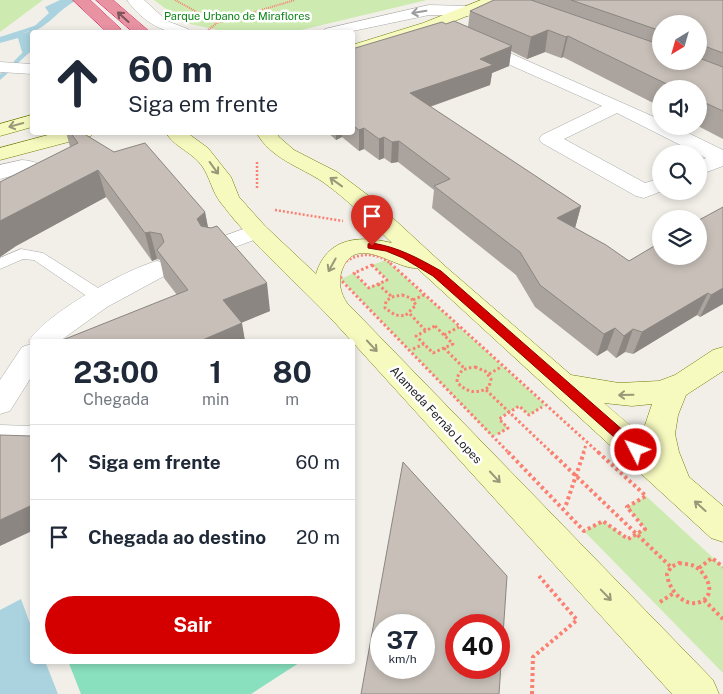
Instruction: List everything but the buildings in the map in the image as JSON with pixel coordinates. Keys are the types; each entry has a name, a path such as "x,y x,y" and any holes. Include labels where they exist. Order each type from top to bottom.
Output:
{"highway":[{"path":"81,0 115,30"},
{"path":"104,0 140,30"}],"street":[{"path":"134,0 161,24 177,30"},
{"path":"355,49 498,2"},
{"path":"339,30 429,10 468,11"},
{"path":"434,24 616,106 723,158"},
{"path":"3,67 30,68"},
{"path":"616,106 548,139 644,191 652,188"},
{"path":"0,130 30,122"},
{"path":"0,154 73,135"},
{"name":"Alameda Fernão Lopes","path":"173,135 201,152 220,177 229,198 249,210 257,231 552,518 699,694"},
{"path":"268,137 287,154 335,181 380,219 431,284"},
{"path":"707,165 723,158"},
{"path":"0,173 11,168 28,167 35,169 41,176 40,181 30,189 14,194 0,194"},
{"path":"216,247 257,231"},
{"path":"338,310 328,295 326,279 332,263 344,251 357,247 372,246 388,248 407,256 431,284 598,435 677,485 723,527"},
{"path":"45,339 100,297 158,269"},
{"path":"0,403 30,357"},
{"path":"554,395 629,395 674,388 723,357"},
{"path":"674,388 660,420 658,434 661,448 677,485"}],"lane":[{"path":"0,264 21,254 38,256 100,297"},
{"path":"0,433 30,434"}],"path":[{"path":"208,30 217,23 295,0"},
{"path":"268,137 258,144 249,210 366,224 380,219"},
{"path":"358,255 383,257 431,284 459,327 502,367 554,395 598,435 646,496 627,507 646,528 628,539 604,521 584,531 552,518 493,437 338,275 344,262 358,255"},
{"path":"372,265 387,280 378,284 368,288 354,273 372,265"},
{"path":"378,284 392,296 407,296 413,300 415,308 410,314 400,316 387,311 385,304 392,296"},
{"path":"413,300 431,284"},
{"path":"410,314 426,331"},
{"path":"435,326 444,335 453,344 433,354 416,336 435,326"},
{"path":"444,335 459,327"},
{"path":"444,348 464,368"},
{"path":"488,374 502,367"},
{"path":"464,368 480,368 488,374 491,383 486,390 475,392 460,386 457,378 460,371 464,368"},
{"path":"486,390 671,567"},
{"path":"493,437 508,428 499,419 509,412 519,406 529,415 554,395"},
{"path":"552,518 598,435"},
{"path":"699,568 712,558 723,567"},
{"path":"679,563 686,563 699,568 710,580 710,594 704,600 694,603 674,593 666,574 671,567 679,563"},
{"path":"532,694 533,657 578,620 535,572"},
{"path":"704,600 723,619"}],"green space":[{"path":"0,0 43,0 0,32"},
{"name":"Parque Urbano de Miraflores","path":"154,0 427,0 301,30 218,30 185,23"},
{"path":"386,260 545,405 529,415 519,406 499,418 508,428 493,437 341,279 354,273 368,288 387,279 372,265"},
{"path":"646,496 723,567 723,673 584,531 603,521 628,539 645,528 627,507"},
{"path":"69,664 297,664 251,694 81,694"}],"water":[{"path":"60,0 77,0 65,7 38,29 30,30 49,13 45,7"},
{"path":"30,30 30,53 25,54 22,52 18,38 0,43 0,37"},
{"path":"21,599 30,624 30,664 46,664 58,694 0,694 0,610"}],"waterway":[{"path":"0,39 39,26 42,22"},
{"path":"16,62 30,49"},
{"path":"0,78 5,73"}],"route":[{"path":"372,246 388,248 407,256 437,274 636,450"}]}
